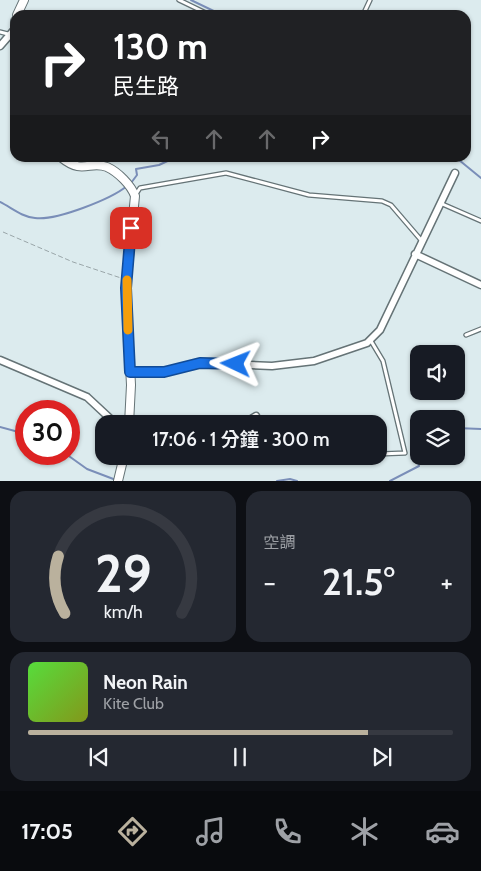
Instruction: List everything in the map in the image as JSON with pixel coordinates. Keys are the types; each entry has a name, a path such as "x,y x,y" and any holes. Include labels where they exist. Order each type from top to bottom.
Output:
{"street":[{"path":"0,46 10,34"},
{"path":"66,162 72,167 107,167 132,187 135,196 127,280 130,415"},
{"path":"130,372 164,372 200,363 272,366 314,361 355,349 371,341 380,330 421,240 455,173"},
{"path":"415,254 481,285"},
{"path":"0,360 87,397 106,415"},
{"path":"119,479 122,465"}],"lane":[{"path":"179,0 200,10"},
{"path":"135,196 140,188 226,173 309,195 382,201 390,205 421,240"},
{"path":"440,203 481,221"},
{"path":"466,335 481,329"},
{"path":"371,341 382,360 405,453 387,454"}],"path":[{"path":"3,232 73,262 127,280"}],"waterway":[{"path":"191,0 212,10"},
{"path":"131,183 137,175 136,169 165,162"},
{"path":"461,162 481,178"},
{"path":"0,202 26,216 44,218 69,213 96,203 127,186"},
{"path":"0,427 15,431"},
{"path":"465,428 481,429"},
{"path":"80,464 87,469 116,480"},
{"path":"390,481 419,465"},
{"path":"277,481 290,479 297,481"}],"slow traffic":[{"path":"127,280 128,330"}],"route":[{"path":"131,228 126,288 130,372 164,372 200,363 236,364"}]}
